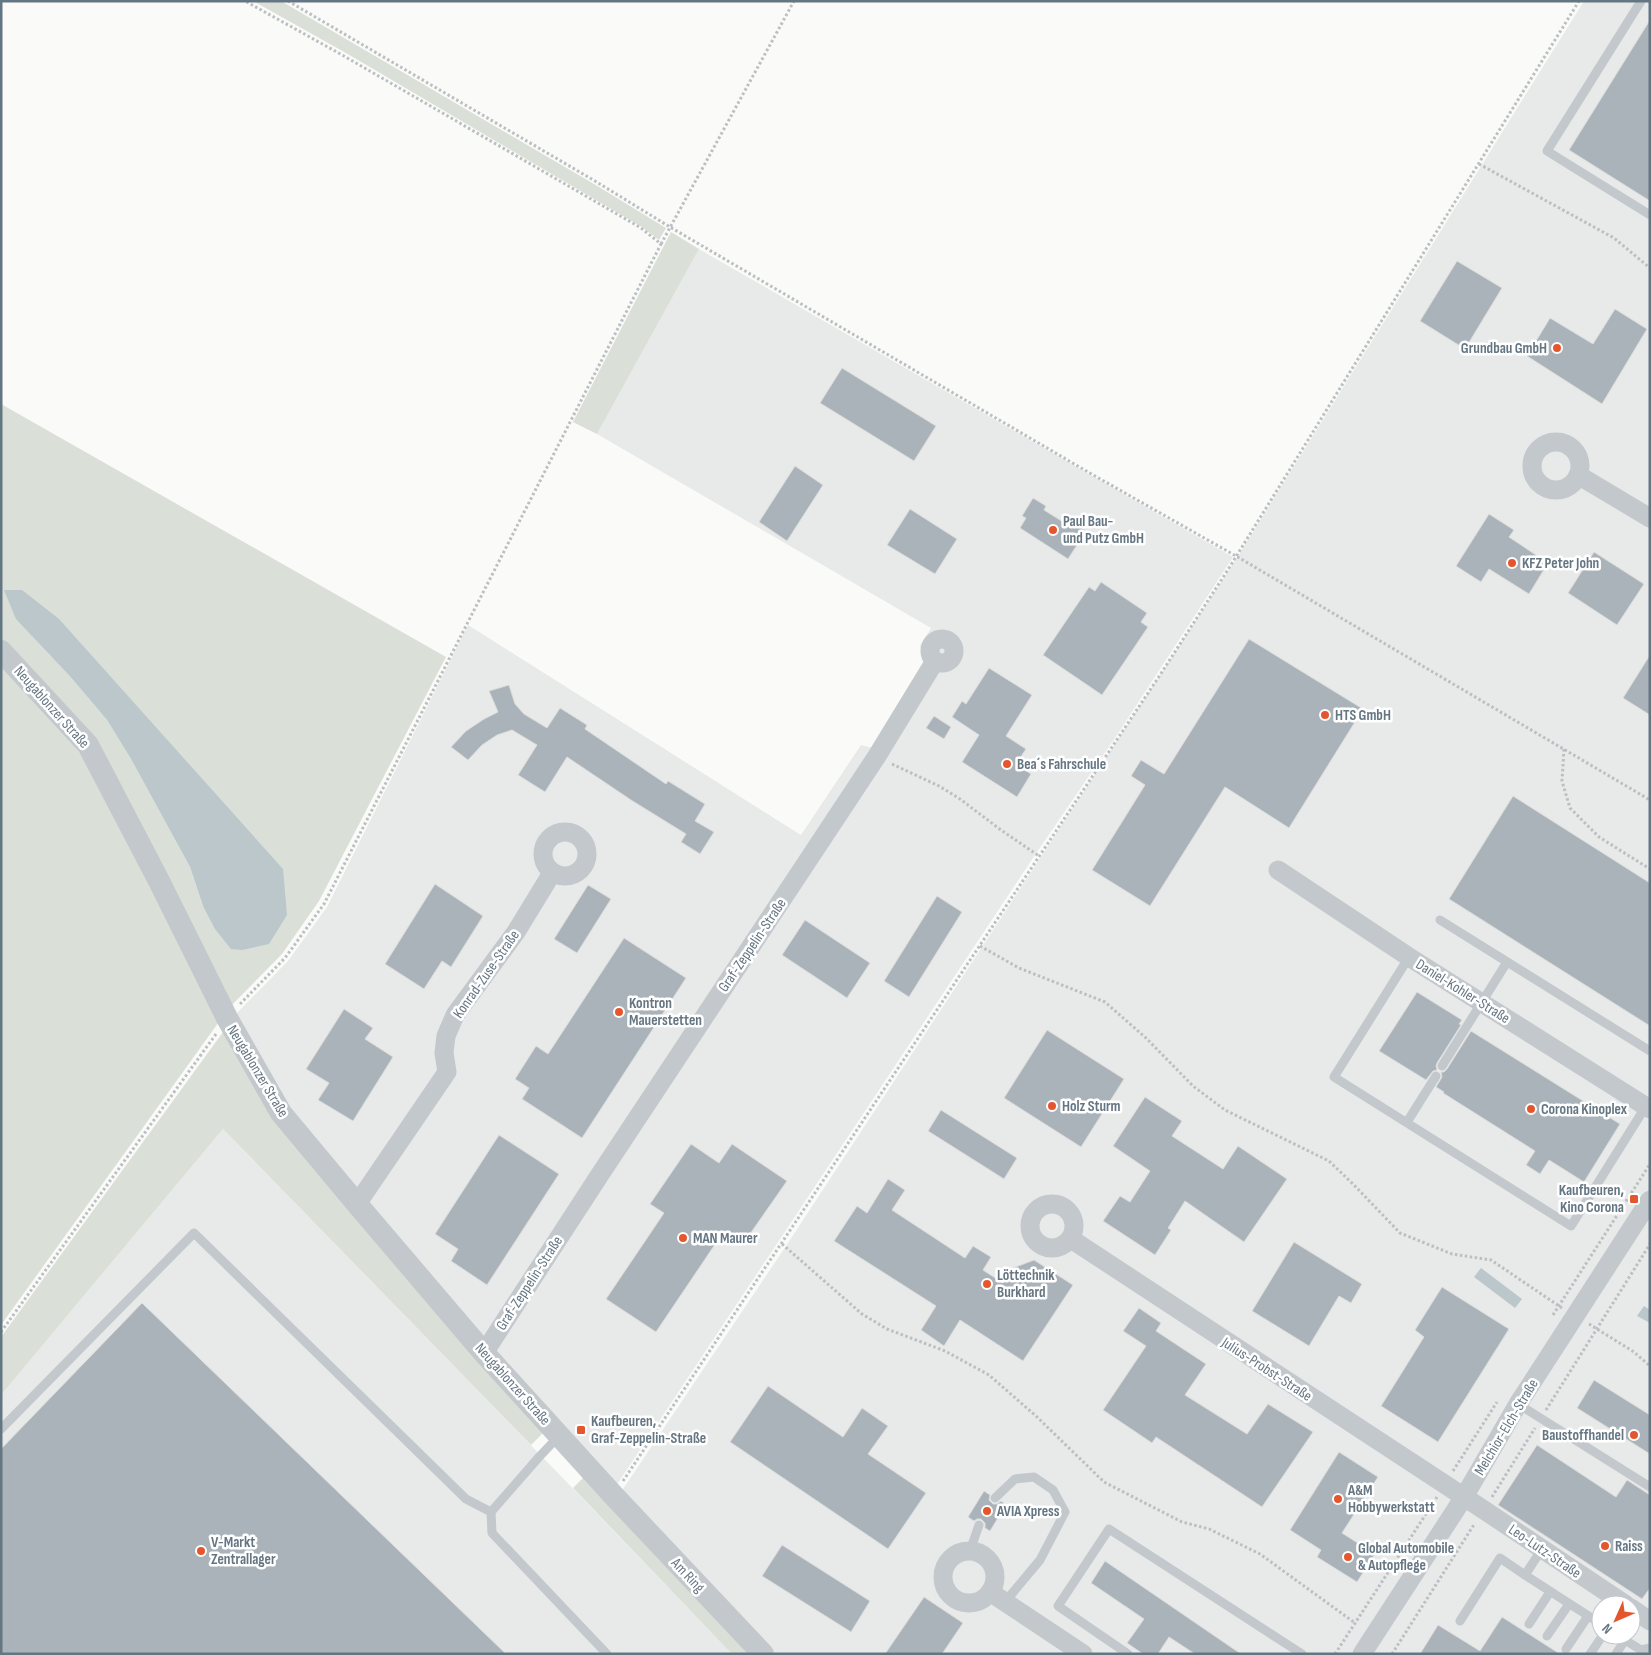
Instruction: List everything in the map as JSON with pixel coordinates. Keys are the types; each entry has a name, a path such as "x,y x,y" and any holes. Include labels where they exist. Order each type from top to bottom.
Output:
{"street":[{"path":"1578,475 1650,518"},
{"name":"Neugablonzer Straße","path":"1,651 88,745 159,881 227,1018 281,1113 484,1353 614,1496"},
{"name":"Graf-Zeppelin-Straße","path":"484,1353 877,756 935,661"},
{"name":"Daniel-Kohler-Straße","path":"1278,870 1409,957 1648,1107"},
{"name":"Konrad-Zuse-Straße","path":"357,1204 447,1072 444,1054 446,1036 455,1015 516,932 552,873"},
{"name":"Melchior-Elch-Straße","path":"1362,1654 1464,1497 1510,1399 1575,1316 1650,1200"},
{"name":"Julius-Probst-Straße","path":"1071,1239 1464,1497"},
{"name":"Am Ring","path":"614,1496 763,1654"},
{"name":"Leo-Lutz-Straße","path":"1464,1497 1611,1595"},
{"path":"998,1597 984,1598 976,1602 958,1600 951,1595 943,1579 948,1562 962,1552 970,1551 985,1557 994,1569 994,1585 998,1597 1083,1654"}],"lane":[{"path":"1641,1 1547,151 1650,215"},
{"path":"1440,920 1650,1052"},
{"path":"1409,957 1334,1077 1571,1226 1648,1107"},
{"path":"1442,1066 1507,962"},
{"path":"1407,1122 1436,1076"},
{"path":"1,1430 194,1233 466,1499 491,1512"},
{"path":"1510,1399 1650,1487"},
{"path":"559,1436 491,1512 492,1533 607,1654"},
{"path":"995,1498 1015,1479 1034,1477 1053,1490 1065,1512 1040,1560 998,1597"},
{"path":"970,1551 979,1525"},
{"path":"1128,1654 1058,1606 1109,1529 1302,1654"},
{"path":"1525,1575 1542,1549"},
{"path":"1460,1621 1500,1558 1591,1618"},
{"path":"1529,1624 1550,1592"},
{"path":"1547,1636 1569,1604"},
{"path":"1566,1649 1588,1616"},
{"path":"1632,1645 1640,1650 1650,1648"}],"path":[{"path":"245,1 344,56 641,228 661,244"},
{"path":"288,1 1650,800"},
{"path":"1,1332 227,1018 285,958 324,904 670,226 794,1"},
{"path":"614,1496 1160,675 1236,556 1578,1"},
{"path":"1479,164 1614,238 1650,268"},
{"path":"1564,749 1562,781 1570,808 1599,837 1650,868"},
{"path":"877,756 939,786 1039,856"},
{"path":"980,946 1019,968 1105,1002 1146,1038 1193,1086 1225,1110 1329,1161 1400,1233 1452,1254 1491,1260 1559,1306 1634,1352 1650,1366"},
{"path":"1549,1322 1650,1164"},
{"path":"782,1244 862,1314 887,1329 945,1351 989,1375 1036,1416 1104,1482 1182,1522 1209,1529 1260,1554 1355,1623"},
{"path":"1392,1654 1650,1244"},
{"path":"1335,1654 1445,1485 1510,1399"}],"shaded area":[{"path":"253,1 281,1 666,228 659,240 642,227 346,53"},
{"path":"1584,1 1650,1 1650,1654 769,1654 619,1495 786,1246 1235,561"},
{"path":"671,232 699,249 597,434 573,422"},
{"path":"699,249 1233,557 1115,738 1037,852 614,1489 287,1108 234,1016 288,961 327,907 468,625 801,835 861,745 877,749 930,664 920,646 931,628 597,434"},
{"path":"1,404 446,657 319,901 282,954 229,1008 93,742 1,641","holes":["68,674 283,869 203,906 190,867 131,759 107,720"]},
{"path":"4,590 22,590 59,619 283,869 287,915 269,944 242,950 231,949 215,929 203,906 190,867 131,759 107,720 68,674 16,619"},
{"path":"1,659 83,746 221,1019 1,1325"},
{"path":"226,1028 544,1432 531,1445 223,1129 1,1395 1,1337"},
{"path":"223,1129 732,1654 1,1654 1,1395"},
{"path":"1481,1268 1522,1299 1515,1308 1474,1277"},
{"path":"1644,1306 1650,1310 1650,1323 1637,1316"},
{"path":"584,1477 755,1654 732,1654 573,1488"}],"building":[{"path":"1650,20 1650,201 1569,150"},
{"path":"1457,261 1502,288 1465,349 1420,321"},
{"path":"1615,309 1647,329 1602,404 1527,356 1550,318 1593,344"},
{"path":"842,368 936,426 914,461 820,403"},
{"path":"795,466 823,485 787,541 759,522"},
{"name":"Paul Bau- und Putz GmbH","path":"1033,498 1046,506 1044,510 1068,525 1071,521 1086,531 1068,559 1020,528 1026,518 1022,516"},
{"path":"910,509 957,539 935,574 887,545"},
{"path":"1489,514 1514,530 1509,537 1548,563 1529,594 1489,569 1481,582 1456,566"},
{"path":"1594,552 1644,584 1617,625 1568,593"},
{"path":"1101,582 1147,613 1141,622 1148,627 1102,695 1043,655 1089,587 1095,591"},
{"path":"1249,639 1363,709 1289,828 1225,787 1150,906 1092,870 1145,785 1131,776 1141,760 1164,774"},
{"path":"1650,655 1650,715 1623,698"},
{"path":"989,668 1032,695 1006,736 1026,749 1016,764 1031,774 1017,797 962,762 979,735 952,717 962,701 966,704"},
{"path":"509,685 515,704 524,714 547,728 560,708 587,725 585,729 666,784 668,781 705,804 695,821 714,832 700,854 681,842 686,834 567,757 545,792 518,775 537,745 512,730 497,735 482,745 468,760 451,747 466,731 498,712 489,691"},
{"path":"934,716 951,727 944,739 926,728"},
{"path":"1513,796 1650,883 1650,1026 1449,899"},
{"path":"435,884 483,916 451,967 442,961 424,989 385,964"},
{"path":"588,885 611,899 577,953 554,939"},
{"path":"937,896 962,912 909,997 884,981"},
{"path":"805,920 870,963 847,998 782,955"},
{"name":"Kontron Mauerstetten","path":"624,938 686,978 582,1138 522,1099 529,1088 515,1079 536,1046 548,1054"},
{"path":"1417,992 1462,1020 1459,1024 1461,1025 1437,1063 1437,1070 1433,1071 1426,1080 1379,1051"},
{"path":"344,1009 373,1028 365,1039 393,1057 353,1121 318,1100 329,1083 306,1069"},
{"path":"1047,1030 1124,1079 1081,1147 1004,1098"},
{"name":"Corona Kinoplex","path":"1471,1031 1620,1124 1584,1182 1549,1160 1540,1174 1526,1165 1535,1151 1436,1087 1442,1077 1441,1072 1447,1069"},
{"path":"1145,1097 1182,1121 1172,1136 1223,1169 1238,1146 1287,1179 1244,1242 1185,1201 1168,1228 1171,1230 1155,1255 1103,1221 1120,1196 1130,1202 1150,1171 1113,1146"},
{"path":"941,1110 1017,1158 1004,1179 928,1131"},
{"path":"499,1135 559,1174 487,1285 451,1261 458,1249 435,1234"},
{"name":"MAN Maurer","path":"691,1144 719,1163 732,1144 787,1181 743,1244 724,1231 656,1332 606,1299 664,1213 650,1204"},
{"name":"Löttechnik Burkhard","path":"888,1179 905,1190 892,1210 965,1258 973,1246 991,1257 983,1270 1003,1283 1013,1268 1034,1260 1073,1285 1023,1361 960,1320 944,1346 921,1330 936,1306 834,1241 857,1206 867,1213"},
{"path":"1294,1242 1362,1284 1351,1303 1339,1296 1309,1346 1252,1311"},
{"path":"1442,1287 1509,1329 1438,1442 1381,1406 1424,1337 1415,1330"},
{"name":"V-Markt Zentrallager","path":"142,1303 506,1654 1,1654 1,1449"},
{"path":"1139,1308 1161,1323 1156,1331 1206,1364 1185,1395 1247,1434 1268,1404 1313,1432 1262,1507 1156,1437 1152,1443 1103,1410 1146,1346 1123,1331"},
{"name":"Baustoffhandel","path":"1594,1380 1650,1415 1650,1454 1577,1408"},
{"path":"768,1386 843,1437 862,1408 888,1426 868,1454 926,1493 888,1549 730,1442"},
{"name":"Raiss","path":"1537,1445 1616,1497 1627,1480 1650,1495 1650,1588 1642,1599 1641,1595 1636,1595 1498,1505"},
{"path":"1339,1452 1378,1477 1342,1533 1375,1554 1357,1582 1317,1557 1321,1550 1290,1530"},
{"name":"AVIA Xpress","path":"984,1491 990,1495 989,1500 993,1504 1001,1501 1006,1505 990,1531 985,1528 985,1523 981,1519 974,1521 968,1517"},
{"path":"782,1545 870,1601 851,1632 762,1576"},
{"path":"1105,1561 1241,1654 1195,1654 1169,1637 1158,1654 1143,1654 1127,1643 1144,1619 1091,1583"},
{"path":"924,1597 963,1623 942,1654 885,1654"},
{"path":"1502,1617 1560,1654 1420,1654 1438,1625 1480,1651"}],"place":[{"name":"Grundbau GmbH","path":"1557,348"},
{"name":"Paul Bau- und Putz GmbH","path":"1053,530"},
{"name":"KFZ Peter John","path":"1512,563"},
{"name":"HTS GmbH","path":"1325,715"},
{"name":"Bea´s Fahrschule","path":"1007,764"},
{"name":"Kontron Mauerstetten","path":"619,1012"},
{"name":"Holz Sturm","path":"1052,1106"},
{"name":"Corona Kinoplex","path":"1531,1109"},
{"name":"Kaufbeuren, Kino Corona","path":"1634,1199"},
{"name":"MAN Maurer","path":"683,1238"},
{"name":"Löttechnik Burkhard","path":"987,1284"},
{"name":"Kaufbeuren, Graf-Zeppelin-Straße","path":"581,1430"},
{"name":"Baustoffhandel","path":"1634,1435"},
{"name":"A&M Hobbywerkstatt","path":"1338,1499"},
{"name":"AVIA Xpress","path":"987,1511"},
{"name":"Raiss","path":"1605,1546"},
{"name":"V-Markt Zentrallager","path":"201,1551"},
{"name":"Global Automobile & Autopflege","path":"1348,1557"}]}
